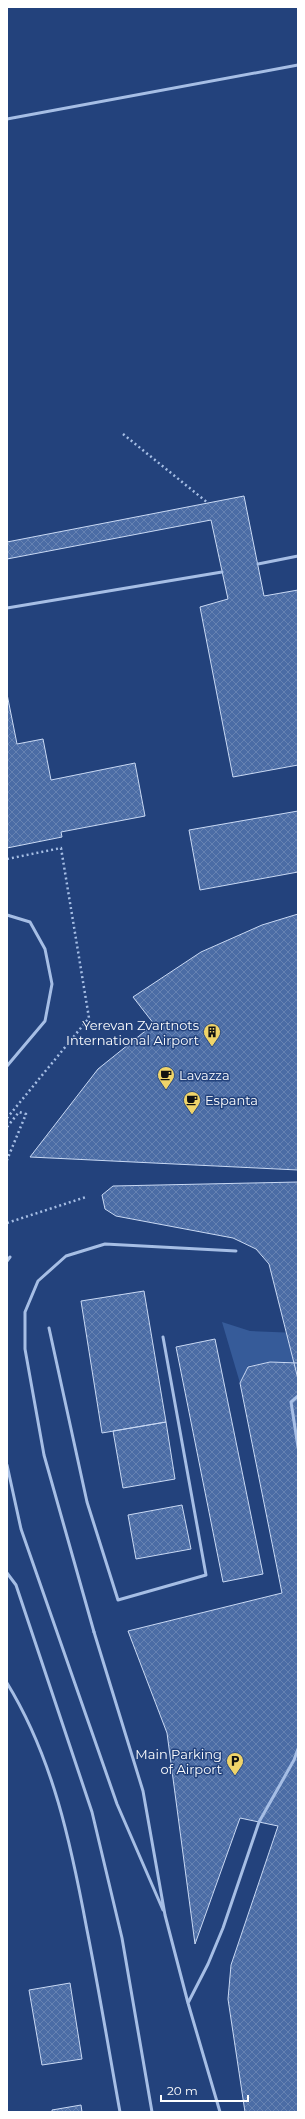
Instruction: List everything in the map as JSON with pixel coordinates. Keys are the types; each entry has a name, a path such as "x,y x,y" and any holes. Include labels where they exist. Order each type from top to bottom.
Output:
{"lane":[{"path":"7,119 298,65"},
{"path":"258,564 298,556"},
{"path":"7,608 222,572"},
{"path":"7,915 30,922 45,949 52,984 45,1021 7,1066"},
{"path":"220,2112 188,2003 165,1915 143,1791 94,1632 44,1455 25,1349 25,1312 38,1281 66,1256 98,1246 105,1244 236,1251"},
{"path":"7,1261 10,1257"},
{"path":"49,1328 87,1502 118,1600 206,1575 163,1337"},
{"path":"298,1396 291,1402 298,1447"},
{"path":"7,1465 21,1529 116,1804 165,1915"},
{"path":"7,1573 16,1585 92,1812 122,1938 152,2112"},
{"path":"7,1683 36,1738 53,1783 72,1847 120,2112"},
{"path":"188,2003 208,1964 223,1928 259,1822 294,1760 298,1749"}],"path":[{"path":"122,434 208,503"},
{"path":"7,1127 19,1112 26,1114 7,1160"},
{"path":"7,1223 86,1198"}],"shaded area":[{"path":"222,1322 250,1331 298,1333 298,1363 270,1362 248,1366 240,1383"}],"building":[{"path":"244,496 264,596 298,590 298,765 233,777 200,607 228,599 211,520 7,559 7,542"},
{"path":"7,694 17,744 43,739 51,780 135,763 145,816 61,832 62,837 7,848"},
{"path":"298,811 298,872 200,890 189,830"},
{"name":"Yerevan Zvartnots International Airport","path":"298,914 298,1170 30,1157 98,1069 154,1024 133,997 201,952 262,925"},
{"path":"298,1182 298,1379 269,1264 256,1249 233,1238 116,1216 105,1209 102,1195 113,1186"},
{"path":"144,1291 166,1422 102,1433 81,1301"},
{"path":"215,1339 263,1574 223,1582 176,1347"},
{"name":"Main Parking of Airport","path":"270,1362 298,1363 298,2112 245,2112 228,1999 231,1965 278,1826 240,1818 195,1944 167,1733 128,1631 282,1593 240,1383 248,1367"},
{"path":"166,1422 175,1479 123,1488 113,1431"},
{"path":"182,1505 191,1549 136,1559 128,1515"},
{"path":"70,1983 82,2059 42,2065 29,1990"},
{"path":"81,2105 82,2112 52,2112 52,2110"}],"place":[{"name":"Yerevan Zvartnots International Airport","path":"212,1047"},
{"name":"Lavazza","path":"166,1090"},
{"name":"Espanta","path":"192,1115"},
{"name":"Main Parking of Airport","path":"235,1776"}]}
